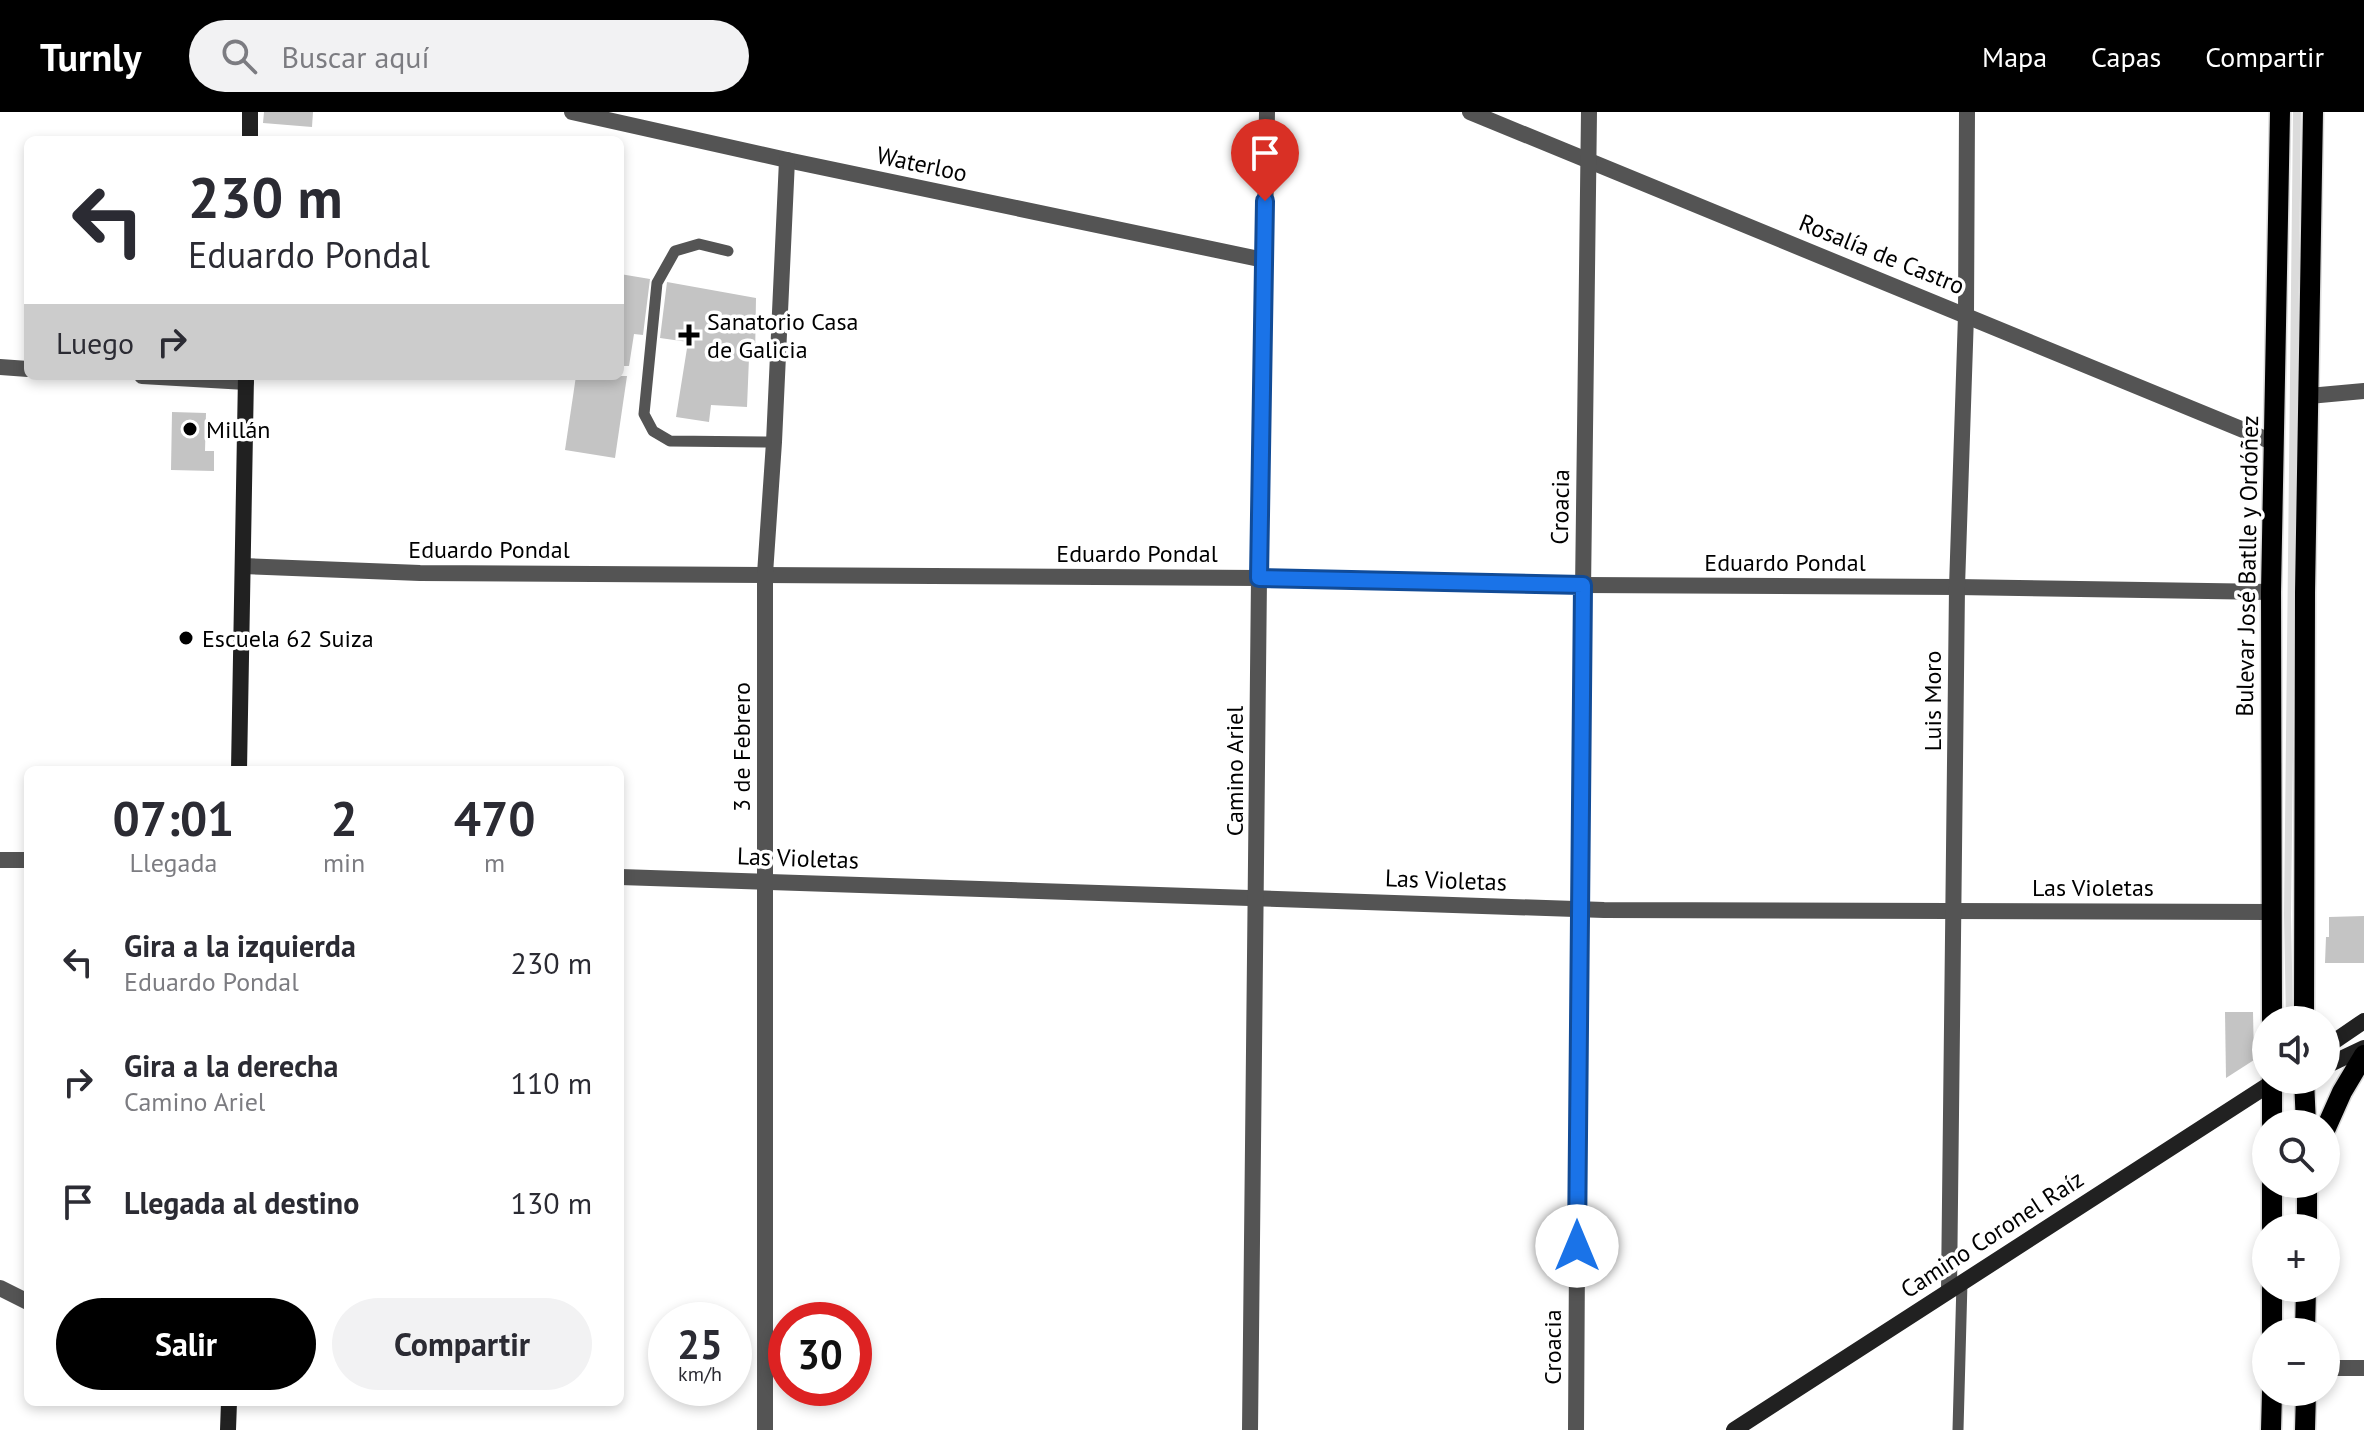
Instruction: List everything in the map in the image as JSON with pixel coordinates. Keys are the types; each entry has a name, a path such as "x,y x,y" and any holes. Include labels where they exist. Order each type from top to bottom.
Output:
{"main road":[{"name":"Bulevar José Batlle y Ordóñez","path":"2272,1006 2271,592 2280,112"},
{"path":"2304,1006 2305,609 2313,112"},
{"path":"2334,1110 2364,1055"},
{"path":"2271,1430 2272,1406"},
{"path":"2305,1430 2306,1406"}],"street":[{"path":"250,112 250,136"},
{"name":"Waterloo","path":"572,112 1264,260"},
{"name":"Camino Ariel","path":"1250,1430 1267,112"},
{"name":"Rosalía de Castro","path":"1470,112 2275,443"},
{"name":"Croacia","path":"1576,1430 1589,112"},
{"name":"Luis Moro","path":"1955,1286 1957,587 1966,315 1967,112"},
{"name":"3 de Febrero","path":"765,1430 765,574 787,160"},
{"path":"0,367 24,369"},
{"path":"239,766 246,380"},
{"path":"2309,396 2364,391"},
{"name":"Eduardo Pondal","path":"243,566 420,573 1259,578 1583,585 2271,592"},
{"path":"0,860 24,860"},
{"name":"Las Violetas","path":"624,877 1579,909 2270,912"},
{"path":"2340,1037 2364,1021"},
{"path":"2340,1059 2364,1048"},
{"name":"Camino Coronel Raíz","path":"1734,1430 2253,1094"},
{"path":"0,1288 24,1300"},
{"path":"2340,1368 2364,1368"},
{"path":"225,1406 228,1430"}],"lane":[{"path":"728,251 699,244 675,251 657,283 644,414 653,431 670,441 774,442"},
{"path":"1955,1286 1958,1430"}],"shaded area":[{"path":"2293,112 2301,112 2291,915 2293,1006 2286,1006 2284,915"}],"building":[{"path":"264,112 313,112 312,127 263,123"},
{"path":"624,275 650,279 643,335 634,334 629,366 624,366"},
{"path":"667,282 756,298 755,359 749,358 747,407 711,405 709,422 676,417 688,342 660,338"},
{"path":"627,376 615,458 565,450 575,380 624,380"},
{"path":"172,412 206,413 205,451 214,451 214,471 171,470"},
{"path":"2364,916 2364,963 2325,963 2329,917"},
{"path":"2225,1012 2252,1012 2252,1061 2226,1078"}],"place":[{"name":"Sanatorio Casa de Galicia","path":"689,335"},
{"name":"Millán","path":"190,429"},
{"name":"Escuela 62 Suiza","path":"186,638"}],"route":[{"path":"1265,201 1259,578 1583,585 1577,1246"}]}
